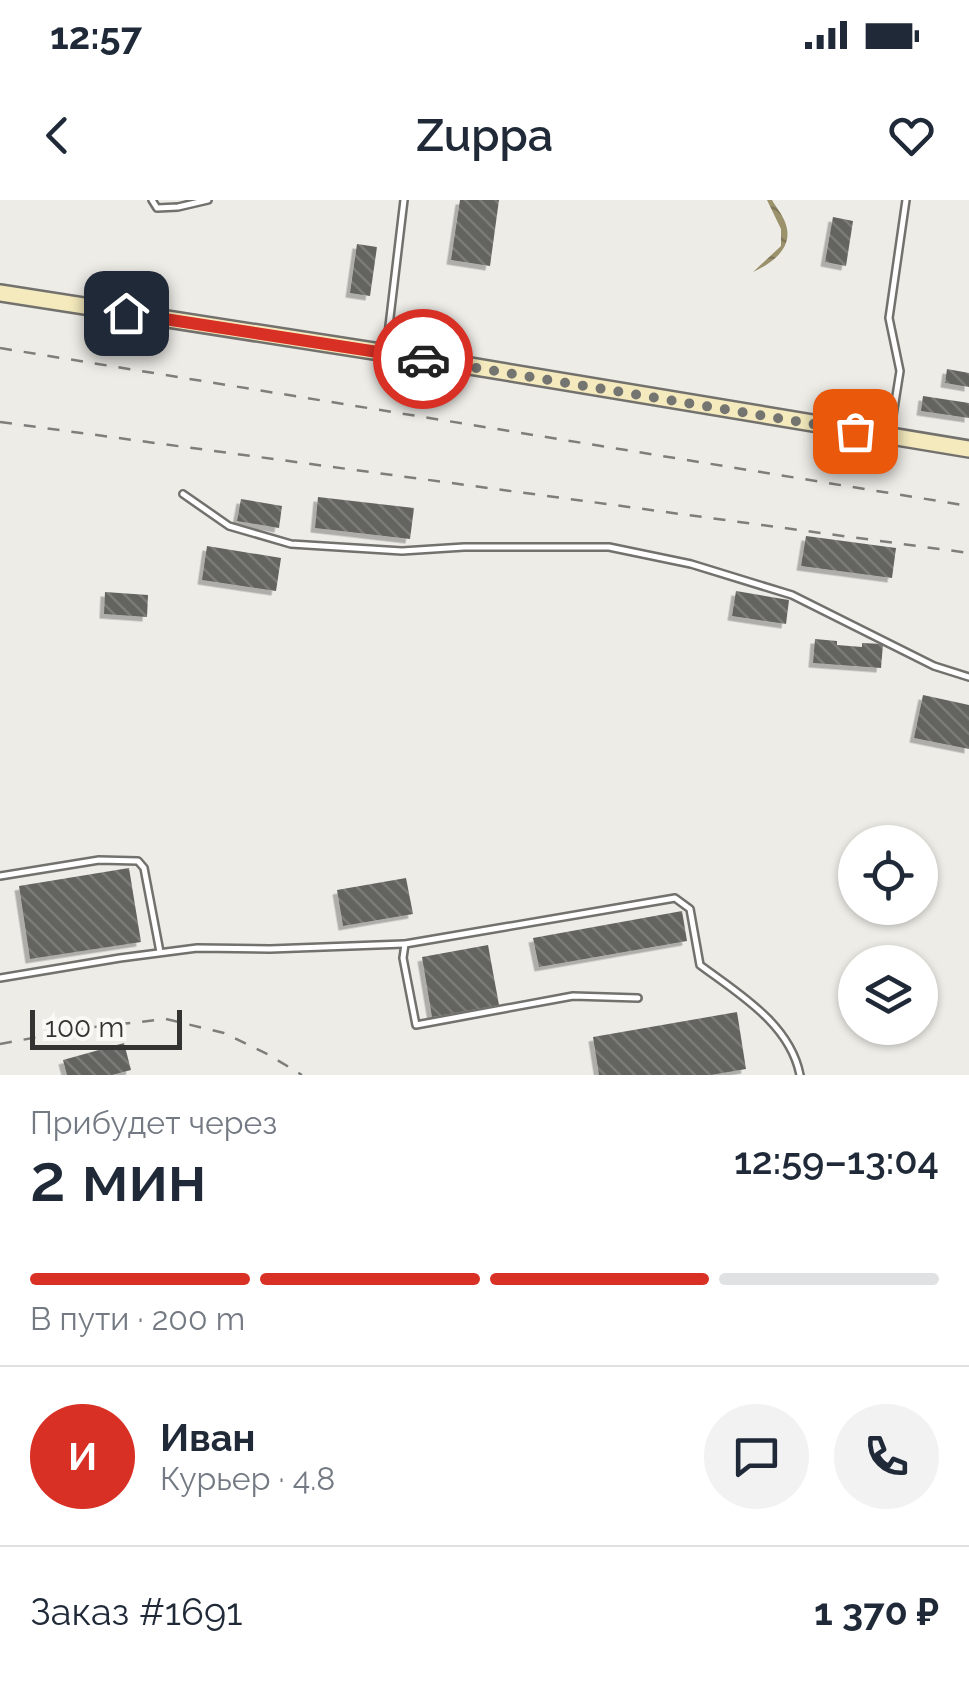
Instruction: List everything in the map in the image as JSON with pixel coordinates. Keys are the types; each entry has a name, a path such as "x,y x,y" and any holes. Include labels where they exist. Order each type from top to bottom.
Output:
{"main road":[{"path":"0,293 969,450"}],"lane":[{"path":"152,200 158,208 208,200"},
{"path":"385,354 404,200"},
{"path":"890,437 900,371 889,318 906,200"},
{"path":"183,494 228,526 291,544 402,552 464,546 610,547 691,564 792,595 934,666 969,676"},
{"path":"0,876 99,860 138,861 144,868 160,952"},
{"path":"0,978 197,948 405,944 675,898 690,909 700,964 779,1030 797,1060 800,1075"},
{"path":"405,944 403,958 416,1025 573,996 638,998"}],"water":[{"path":"767,200 772,200 784,219 787,239 775,259 753,272 781,246 781,229"}],"building":[{"path":"460,200 499,200 490,266 451,260"},
{"path":"833,217 853,221 846,266 825,262"},
{"path":"357,244 377,247 370,296 350,293"},
{"path":"947,369 969,373 969,387 945,383"},
{"path":"923,396 969,403 969,418 921,411"},
{"path":"318,497 414,508 410,539 315,528"},
{"path":"241,499 282,506 279,528 237,521"},
{"path":"806,536 896,548 892,578 801,566"},
{"path":"207,546 281,558 276,591 202,580"},
{"path":"736,591 789,600 786,624 732,616"},
{"path":"105,592 148,595 147,617 104,614"},
{"path":"815,639 862,647 862,643 883,644 881,668 813,663"},
{"path":"923,695 969,705 969,749 914,738"},
{"path":"129,868 141,942 30,959 19,886"},
{"path":"406,878 413,914 343,926 337,890"},
{"path":"682,911 687,941 539,967 533,938"},
{"path":"488,945 499,1005 432,1017 422,957"},
{"path":"737,1012 746,1069 711,1075 599,1075 593,1037"},
{"path":"124,1043 131,1070 112,1075 67,1075 63,1060"}],"railway":[{"path":"0,348 969,506"},
{"path":"0,422 969,553"},
{"path":"0,1044 86,1028 166,1019 224,1033 302,1075"}],"way so far":[{"path":"423,359 855,431"}],"route":[{"path":"126,313 423,359"}]}
